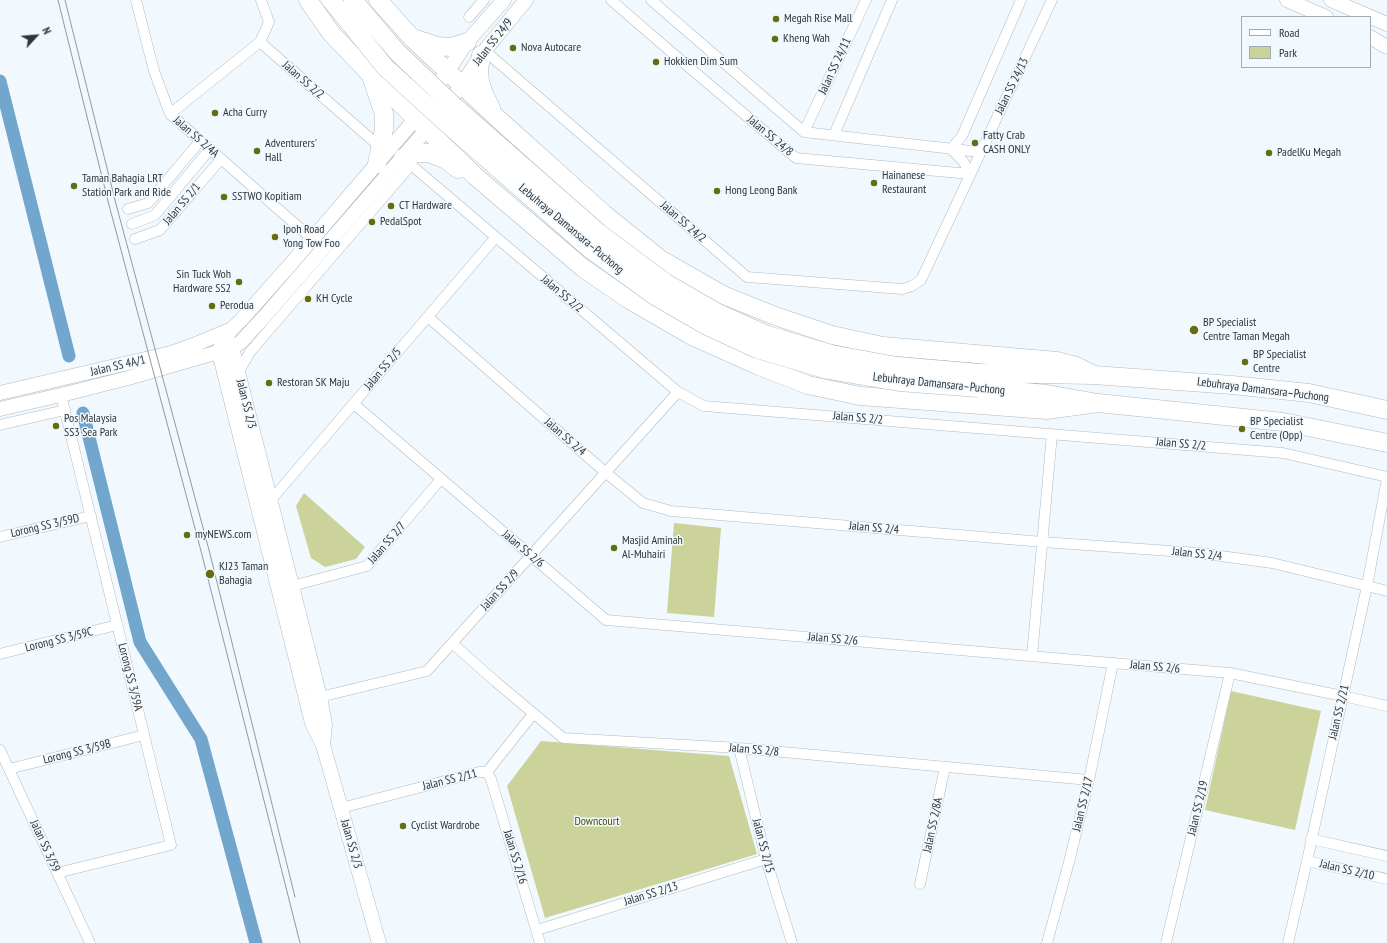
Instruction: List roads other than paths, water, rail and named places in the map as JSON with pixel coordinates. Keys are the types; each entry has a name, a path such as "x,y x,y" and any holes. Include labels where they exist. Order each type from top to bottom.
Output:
{"highway":[{"path":"308,0 331,33 370,74 475,176 583,268 628,299 692,336 759,366 808,385 860,396 1047,410 1098,403"},
{"name":"Lebuhraya Damansara–Puchong","path":"332,0 385,67 590,248 655,296 705,325 757,349 828,370 899,382 978,381 1094,375 1232,385 1309,393 1387,410"},
{"name":"Lebuhraya Damansara–Puchong","path":"353,0 398,53 453,105 599,233 666,283 718,313 767,335 831,354 1098,403 1282,422 1387,443"},
{"path":"378,0 412,38 448,70 495,116 604,214 660,260 723,295 778,317 832,335 883,346 1057,361 1076,366 1094,375"},
{"path":"370,74 390,71 401,63 409,51 412,38"},
{"path":"412,38 437,46 451,47 467,42"},
{"path":"483,53 479,71 480,81 484,94 495,116"},
{"path":"370,74 384,114 384,129 379,155"},
{"path":"475,176 465,157 465,138 476,122 488,116 495,116"},
{"path":"408,161 416,152 429,153 446,160 462,172 475,176"}],"main road":[{"name":"Jalan SS 24/9","path":"422,123 448,70 467,42 504,0"},
{"name":"Jalan SS 24/9","path":"422,123 462,85 483,53 526,0"},
{"path":"1288,0 1324,16"},
{"path":"1332,0 1369,16"},
{"path":"1371,17 1387,24"},
{"path":"1371,39 1387,47"},
{"path":"224,347 232,328 242,319 312,238 379,155 422,123"},
{"path":"196,344 224,347 241,342 408,161 422,123"},
{"name":"Jalan SS 4A/1","path":"0,393 171,353 232,328"},
{"name":"Jalan SS 2/3","path":"224,347 238,373 271,500 320,697 325,725 323,745"},
{"name":"Jalan SS 2/3","path":"224,347 312,723 323,745 379,943"},
{"name":"Jalan SS 4A/1","path":"0,409 61,396 128,378 224,347"}],"street":[{"name":"Jalan SS 2/4A","path":"136,0 154,71 170,114 312,238"},
{"path":"170,114 260,42 269,22 261,0"},
{"path":"469,17 484,0"},
{"name":"Jalan SS 24/8","path":"611,0 796,158 970,174"},
{"name":"Jalan SS 24/8","path":"651,0 804,132 980,152"},
{"name":"Jalan SS 24/11","path":"804,132 866,0"},
{"path":"834,135 892,0"},
{"path":"970,174 963,162 951,149 962,136 1022,0"},
{"name":"Jalan SS 24/13","path":"922,280 980,152 1052,0"},
{"name":"Jalan SS 2/2","path":"260,42 379,155"},
{"name":"Jalan SS 24/2","path":"483,53 747,277 902,289 912,286 922,280"},
{"path":"128,209 148,203 200,141"},
{"name":"Jalan SS 2/1","path":"132,224 155,215 210,149"},
{"name":"Jalan SS 2/1","path":"135,239 160,230 221,159"},
{"path":"238,373 250,352 408,161"},
{"name":"Jalan SS 2/2","path":"408,161 495,238 678,392 704,406 1283,453 1387,478"},
{"name":"Jalan SS 2/5","path":"271,500 495,238"},
{"name":"Jalan SS 2/4","path":"428,317 643,503 671,511 1235,558 1272,563 1387,591"},
{"name":"Jalan SS 2/9","path":"320,697 427,671 678,392"},
{"name":"Lorong SS 3/59A","path":"58,873 171,845 61,396"},
{"name":"Jalan SS 2/6","path":"354,404 606,620 1230,673 1387,706"},
{"path":"0,425 65,410"},
{"path":"1032,656 1052,434"},
{"name":"Jalan SS 2/21","path":"1288,943 1367,586 1387,478"},
{"name":"Jalan SS 2/7","path":"292,586 367,566 441,479"},
{"name":"Lorong SS 3/59D","path":"0,537 91,516"},
{"name":"Lorong SS 3/59C","path":"0,654 117,625"},
{"name":"Jalan SS 2/8","path":"452,643 533,714 563,738 739,748 1089,780"},
{"name":"Jalan SS 2/17","path":"1047,943 1089,780 1113,663"},
{"name":"Jalan SS 2/19","path":"1166,943 1230,673"},
{"name":"Jalan SS 2/11","path":"341,808 478,772 487,772 533,714"},
{"name":"Lorong SS 3/59B","path":"9,769 144,735"},
{"name":"Jalan SS 2/15","path":"739,748 766,858 792,943"},
{"name":"Jalan SS 3/59","path":"0,750 90,943"},
{"name":"Jalan SS 2/8A","path":"920,884 945,767"},
{"name":"Jalan SS 2/16","path":"487,772 491,779 540,943"},
{"name":"Jalan SS 2/10","path":"1311,839 1387,856"},
{"name":"Jalan SS 2/13","path":"537,930 766,858"},
{"name":"Jalan SS 2/10","path":"1307,861 1387,879"}],"waterway":[{"path":"0,81 69,356"},
{"path":"83,413 140,642 201,739 256,943"}],"tram line":[{"path":"58,0 109,205 201,551 300,943"},
{"path":"65,0 116,204 209,550 295,897"}],"place":[{"name":"Megah Rise Mall","path":"776,19"},
{"name":"Kheng Wah","path":"775,39"},
{"name":"Nova Autocare","path":"513,48"},
{"name":"Hokkien Dim Sum","path":"656,62"},
{"name":"Acha Curry","path":"215,113"},
{"name":"Fatty Crab CASH ONLY","path":"975,143"},
{"name":"Adventurers' Hall","path":"257,151"},
{"name":"PadelKu Megah","path":"1269,153"},
{"name":"Hainanese Restaurant","path":"874,183"},
{"name":"Taman Bahagia LRT Station Park and Ride","path":"74,186"},
{"name":"Hong Leong Bank","path":"717,191"},
{"name":"SSTWO Kopitiam","path":"224,197"},
{"name":"CT Hardware","path":"391,206"},
{"name":"PedalSpot","path":"372,222"},
{"name":"Ipoh Road Yong Tow Foo","path":"275,237"},
{"name":"Sin Tuck Woh Hardware SS2","path":"239,282"},
{"name":"KH Cycle","path":"308,299"},
{"name":"Perodua","path":"212,306"},
{"name":"BP Specialist Centre Taman Megah","path":"1194,330"},
{"name":"BP Specialist Centre","path":"1245,362"},
{"name":"Restoran SK Maju","path":"269,383"},
{"name":"Pos Malaysia SS3 Sea Park","path":"56,426"},
{"name":"BP Specialist Centre (Opp)","path":"1242,429"},
{"name":"myNEWS.com","path":"187,535"},
{"name":"Masjid Aminah Al-Muhairi","path":"614,548"},
{"name":"KJ23 Taman Bahagia","path":"210,574"},
{"name":"Cyclist Wardrobe","path":"403,826"}],"park label":[{"name":"Downcourt","path":"597,822"}]}
